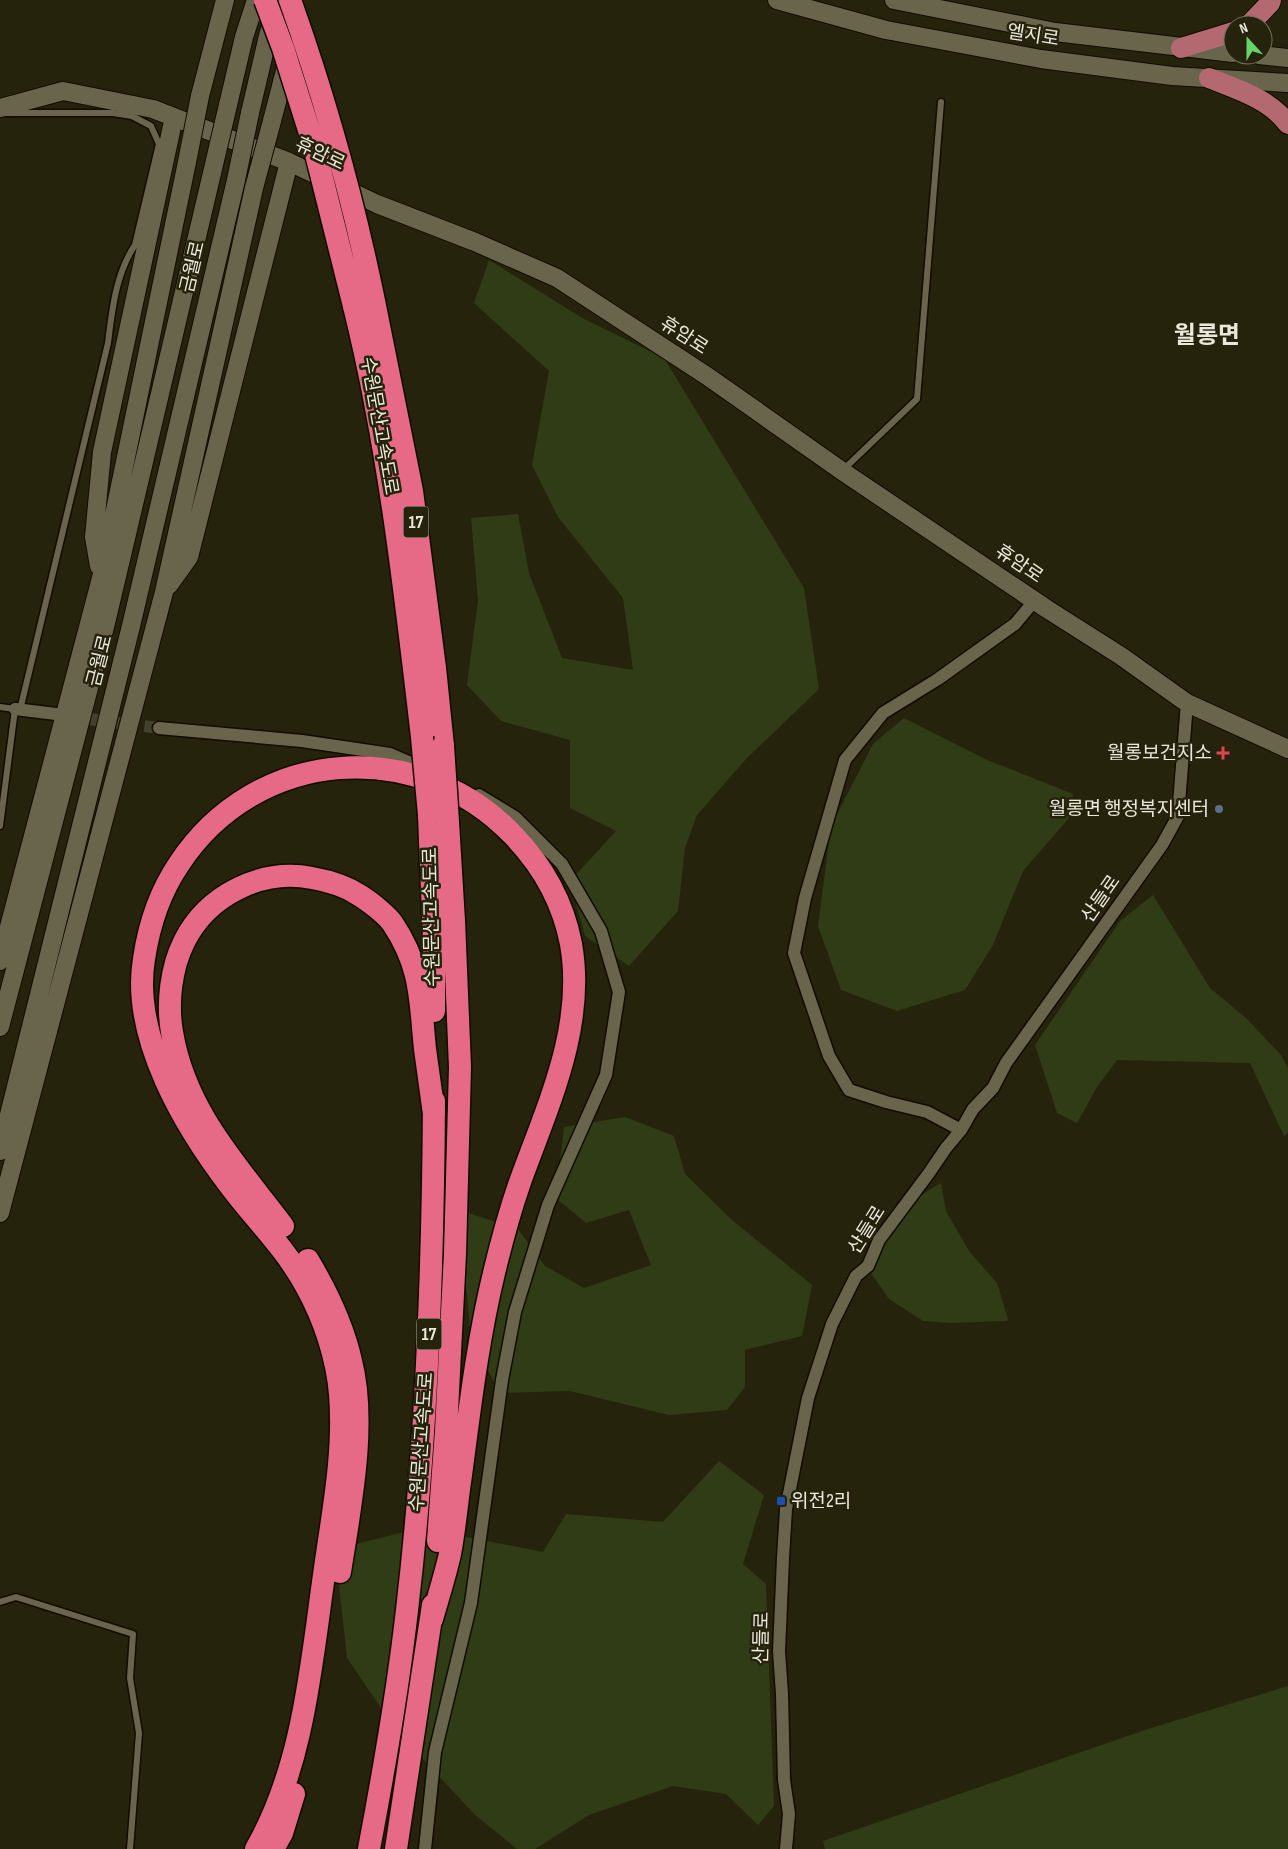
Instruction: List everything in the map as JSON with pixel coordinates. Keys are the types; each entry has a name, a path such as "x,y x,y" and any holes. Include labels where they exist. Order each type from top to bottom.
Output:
{"highway":[{"name":"수원문산고속도로","path":"265,0 286,57 364,303 412,490 443,746 434,941 432,1257 427,1374 419,1490 407,1611 393,1716 369,1849"},
{"name":"수원문산고속도로","path":"290,0 344,171 364,303 366,353 382,432 395,519 422,737 439,818 454,921 460,1067 455,1254 446,1431 432,1619 396,1849"},
{"path":"256,1849 280,1794 296,1744 306,1698 338,1475 341,1424 340,1389 333,1354 308,1289 275,1240 232,1188 198,1140 178,1106 162,1072 151,1040 144,1006 142,970 148,931 162,894 178,864 196,841 223,815 249,797 277,783 306,773 343,767 377,767 407,772 435,782 469,799 495,817 518,840 538,865 554,891 571,944 575,980 572,1021 561,1068 515,1195 494,1276 474,1377 449,1555 432,1619"},
{"path":"273,1849 282,1833 319,1706 352,1493 358,1415 352,1362 340,1324 326,1290 306,1257 216,1140 196,1105 180,1066 172,1031 170,993 176,963 184,941 198,921 216,902 235,890 255,881 276,875 299,875 329,881 348,888 364,898 392,922 410,954 419,983 434,1114"}],"main road":[{"path":"0,961 101,578 200,96 225,0"},
{"name":"금월로","path":"0,1027 106,623 244,37 256,0"},
{"name":"금월로","path":"0,1151 131,626 268,36 279,0"},
{"path":"0,1213 164,592 254,188 303,0"},
{"name":"엘지로","path":"777,0 886,30 1041,60 1172,76 1288,83"},
{"name":"엘지로","path":"894,0 1055,32 1223,52"},
{"path":"1259,15 1270,3 1270,0"},
{"path":"1181,48 1223,35"},
{"path":"1273,56 1288,58"},
{"path":"1209,78 1247,94 1280,113 1288,124"},
{"name":"휴암로","path":"0,108 63,91 152,109 289,162 377,204 475,242 557,278 707,376 842,471 1121,656 1187,703 1288,749"},
{"path":"101,578 94,537 102,452 174,117"},
{"path":"164,592 189,557 289,162"}],"street":[{"path":"961,1130 927,1112 886,1102 849,1090 829,1056 794,953 805,898 845,760 882,712 938,679 1015,624 1035,600"},
{"name":"산들로","path":"786,1849 789,1814 784,1780 779,1651 786,1509 808,1398 832,1324 856,1276 868,1266 879,1240 961,1130 973,1109 993,1088 1006,1063 1162,844 1178,816 1187,703"},
{"path":"17,709 56,714"},
{"path":"159,728 302,741 390,754 472,790 515,817 562,864 601,931 619,992 606,1075 548,1205 515,1312 502,1380 471,1603 435,1752 425,1849"}],"lane":[{"path":"842,471 917,399 942,102"},
{"path":"0,113 98,112 132,116 151,126 159,144 135,245 127,256 113,304 108,343 17,709 0,826"},
{"path":"0,707 17,709"},
{"path":"0,1602 16,1597 133,1634 130,1678 139,1733 130,1849"}],"green space":[{"path":"489,260 584,319 664,358 804,588 819,689 746,759 697,815 685,848 678,911 629,966 585,936 570,881 616,831 570,808 570,740 501,721 467,685 478,600 471,518 518,514 529,573 562,658 633,670 623,598 558,517 532,465 549,371 474,303"},
{"path":"904,718 985,759 1073,794 1069,818 1023,871 993,945 965,990 897,1011 841,990 818,926 831,826 873,744"},
{"path":"1153,895 1210,988 1247,1019 1281,1055 1288,1068 1288,1133 1284,1136 1250,1063 1117,1060 1097,1087 1077,1123 1057,1113 1035,1045 1120,921"},
{"path":"625,1117 674,1136 685,1174 732,1220 812,1285 802,1336 745,1350 745,1387 727,1410 669,1415 570,1391 500,1393 471,1339 459,1210 518,1229 545,1266 584,1288 651,1265 629,1210 586,1223 556,1198 564,1127"},
{"path":"941,1183 946,1211 969,1251 997,1283 1007,1321 951,1323 923,1321 889,1299 871,1273 886,1230 921,1195"},
{"path":"719,1461 764,1495 743,1564 766,1584 774,1806 758,1825 726,1794 673,1786 589,1815 535,1849 517,1849 475,1815 396,1730 347,1658 335,1549 421,1528 543,1552 566,1514 663,1522"},
{"path":"1288,1686 1288,1849 825,1849 823,1841 1148,1729"}],"tunnel":[{"path":"73,717 159,728"}],"place":[{"name":"월롱보건지소","path":"1223,753"},
{"name":"월롱면 행정복지센터","path":"1219,809"},
{"name":"위전2리","path":"781,1501"}],"district":[{"name":"월롱면","path":"1207,335"}]}
